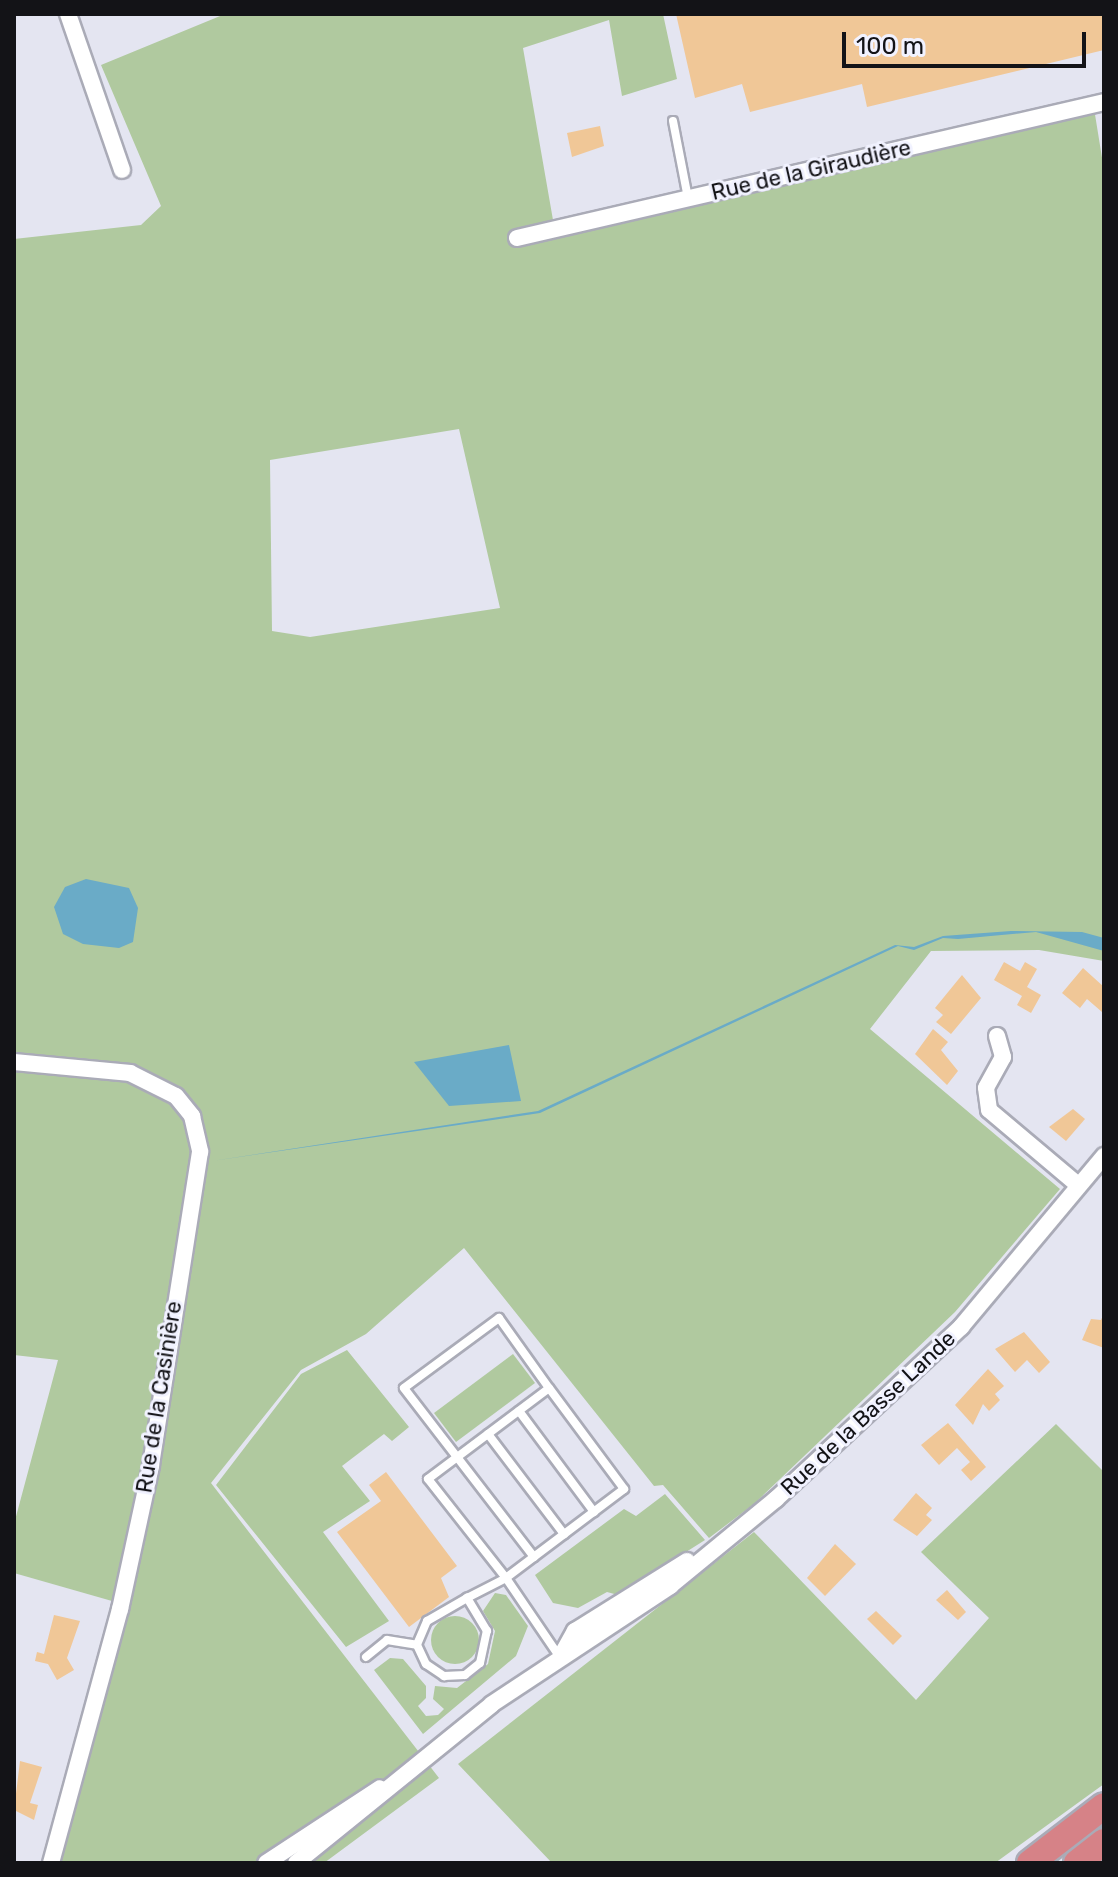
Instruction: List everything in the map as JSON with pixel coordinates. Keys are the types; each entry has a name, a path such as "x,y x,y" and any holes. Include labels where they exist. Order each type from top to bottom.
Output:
{"highway":[{"path":"1030,1863 1104,1806"},
{"path":"1077,1863 1104,1842"}],"street":[{"path":"68,14 122,170"},
{"name":"Rue de la Giraudière","path":"517,238 1104,102"},
{"path":"997,1036 1003,1057 986,1088 989,1110 1077,1184"},
{"name":"Rue de la Casinière","path":"14,1062 130,1073 176,1096 192,1116 200,1152 151,1466 51,1863"},
{"name":"Rue de la Basse Lande","path":"296,1863 560,1657 575,1631 604,1610 713,1548 920,1369 1104,1156"},
{"name":"Rue de la Basse Lande","path":"266,1863 413,1769"}],"lane":[{"path":"673,121 688,198"},
{"path":"467,1598 487,1631 480,1663 465,1675 444,1676 426,1664 417,1645 427,1621 467,1598 506,1578 534,1557 564,1534 594,1512 624,1489 499,1318 404,1388 534,1557"},
{"path":"549,1388 428,1479 506,1578 560,1657"},
{"path":"519,1411 594,1512"},
{"path":"488,1434 564,1534"},
{"path":"366,1657 387,1640 417,1645"}],"green space":[{"path":"225,14 663,14 677,79 622,96 609,20 523,48 553,220 1092,96 1104,170 1104,961 1039,950 931,951 870,1029 1060,1189 955,1312 754,1504 709,1538 663,1485 654,1486 464,1248 366,1334 301,1370 211,1483 439,1778 324,1863 59,1863 126,1605 14,1573 14,1524 58,1360 14,1355 14,239 141,225 161,206 101,65","holes":["459,429 500,608 310,637 272,631 270,460"]},
{"path":"347,1350 409,1427 392,1441 384,1434 342,1466 370,1501 323,1532 389,1621 346,1647 216,1485 301,1374"},
{"path":"513,1354 535,1383 456,1442 434,1413"},
{"path":"1056,1424 1104,1472 1104,1784 995,1863 552,1863 458,1764 754,1532 916,1700 989,1618 921,1552"},
{"path":"665,1494 705,1540 618,1595 607,1592 578,1608 553,1603 535,1575 624,1509 636,1516"},
{"path":"495,1593 506,1595 528,1626 516,1656 423,1734 374,1670 390,1658 403,1659 426,1686 426,1698 418,1706 426,1716 438,1715 444,1709 433,1699 435,1686 457,1688 488,1664 495,1631 483,1611"},
{"path":"455,1616 472,1623 479,1640 472,1657 455,1664 438,1657 431,1640 438,1623"}],"water":[{"path":"86,879 129,888 138,908 133,942 119,948 83,944 63,934 54,907 65,887"},
{"path":"1011,931 1082,932 1104,938 1104,951 1036,932 943,938 914,950 898,946 540,1113 212,1161 538,1111 895,945 914,947 943,936"},
{"path":"509,1045 521,1101 449,1106 414,1062"}],"building":[{"path":"676,14 1104,14 1104,50 867,107 862,84 750,112 742,84 695,98"},
{"path":"600,126 604,146 572,157 567,133"},
{"path":"1004,962 1020,971 1025,962 1037,969 1027,987 1041,995 1031,1013 1017,1005 1022,996 994,980"},
{"path":"1083,968 1104,987 1102,1012 1087,999 1080,1008 1062,993"},
{"path":"962,975 981,998 951,1034 936,1022 943,1015 935,1008"},
{"path":"933,1029 948,1042 941,1050 958,1071 947,1085 915,1054"},
{"path":"1073,1109 1085,1119 1066,1141 1049,1127"},
{"path":"1104,1313 1104,1348 1082,1340 1091,1319 1101,1320"},
{"path":"1024,1332 1050,1362 1039,1373 1027,1360 1015,1372 995,1349"},
{"path":"988,1369 1004,1386 995,1394 1000,1400 989,1411 983,1404 973,1425 955,1405"},
{"path":"948,1423 986,1467 971,1481 961,1470 970,1462 957,1448 939,1465 921,1445"},
{"path":"386,1472 457,1566 441,1578 449,1597 409,1627 337,1532 381,1501 369,1485"},
{"path":"916,1493 932,1508 926,1515 932,1520 917,1536 893,1520"},
{"path":"835,1544 856,1564 825,1596 807,1578"},
{"path":"947,1590 966,1612 958,1620 936,1600"},
{"path":"876,1611 902,1636 893,1645 867,1619"},
{"path":"54,1615 80,1621 67,1658 74,1670 57,1680 48,1664 35,1661 37,1652 44,1654"},
{"path":"20,1761 42,1767 30,1803 38,1805 34,1820 14,1810"}]}
